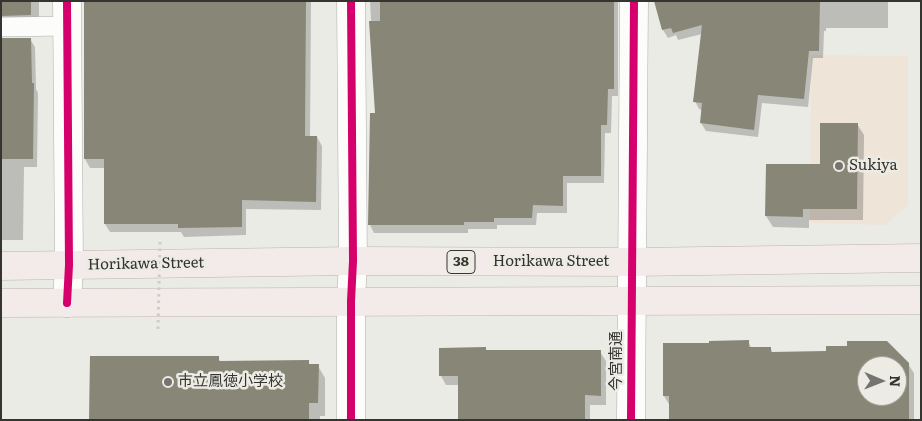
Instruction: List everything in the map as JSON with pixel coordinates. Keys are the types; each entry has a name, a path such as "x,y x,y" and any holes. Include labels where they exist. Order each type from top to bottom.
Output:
{"main road":[{"name":"Horikawa Street","path":"1,266 353,261 632,262 921,258"},
{"path":"1,303 921,300"}],"street":[{"path":"351,1 353,261 351,420"},
{"name":"今宮南通","path":"631,420 634,1"},
{"path":"67,14 69,265 67,303"}],"lane":[{"path":"1,27 67,14"}],"path":[{"path":"158,329 160,242"}],"shaded area":[{"path":"811,55 908,56 908,205 885,225 810,223"}],"building":[{"path":"1,1 31,1 31,15 1,16"},
{"path":"84,1 306,1 305,136 317,136 316,202 242,200 242,227 178,228 178,224 104,224 104,159 84,159"},
{"path":"380,1 614,1 614,89 608,89 607,125 601,125 601,176 563,176 563,206 533,205 532,218 494,218 494,222 464,222 464,225 368,225 370,113 375,113 369,21 380,21"},
{"path":"654,1 820,1 819,51 809,51 804,99 758,95 754,130 700,123 702,103 693,102 702,25 673,33 671,28 662,30"},
{"path":"1,38 31,38 32,83 34,83 33,159 1,159"},
{"path":"820,123 858,123 857,209 803,209 803,217 765,216 766,164 820,164"},
{"path":"749,340 749,347 771,347 771,352 826,351 826,346 847,346 847,341 887,341 902,356 857,356 857,406 907,406 907,361 909,363 909,420 669,420 669,396 663,396 663,343 709,343 709,341"},
{"path":"486,347 486,350 601,350 601,396 585,395 585,420 458,420 458,376 439,376 439,348"},
{"path":"90,356 219,356 219,361 309,360 309,364 319,364 318,403 309,403 309,420 89,420"}],"cycle path":[{"path":"67,1 69,265 67,303"},
{"path":"351,1 353,261 351,420"},
{"path":"631,420 634,1"}],"place":[{"name":"Sukiya","path":"839,166"},
{"name":"市立鳳徳小学校","path":"168,382"}]}
